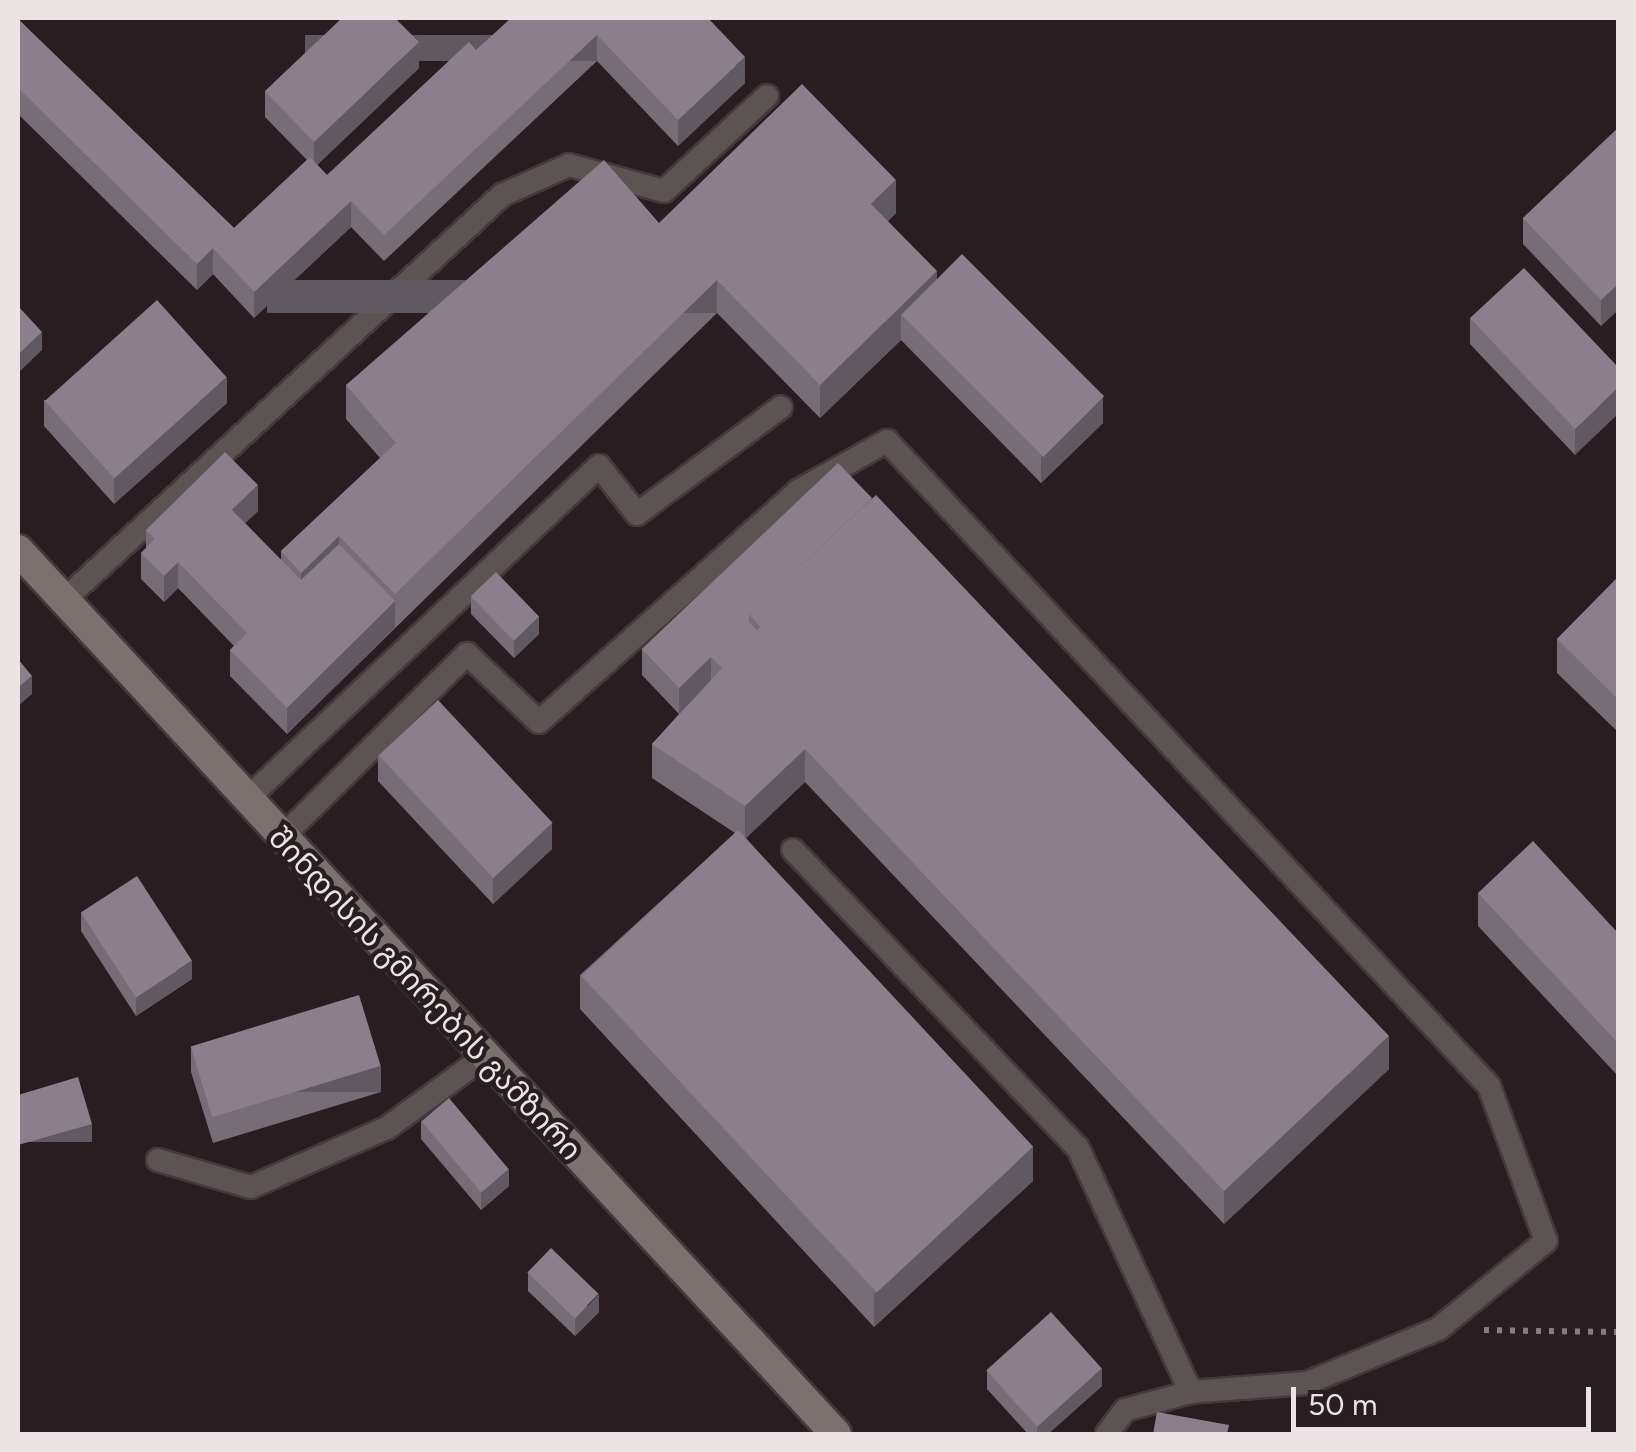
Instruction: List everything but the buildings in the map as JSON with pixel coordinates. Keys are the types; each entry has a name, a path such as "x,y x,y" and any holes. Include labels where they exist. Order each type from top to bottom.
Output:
{"main road":[{"name":"შინდისის გმირების გამზირი","path":"18,550 280,838 836,1434"}],"lane":[{"path":"64,600 502,195 569,165 664,190 767,96"},
{"path":"246,800 599,466 638,514 781,407"},
{"path":"280,838 467,654 540,722 798,491 887,441 1489,1086 1546,1241 1438,1329 1307,1383 1191,1392 1126,1410 1107,1434"},
{"path":"793,850 1078,1148 1191,1392"},
{"path":"158,1160 251,1187 387,1128 484,1057"}],"path":[{"path":"1438,1329 1618,1332"}]}
